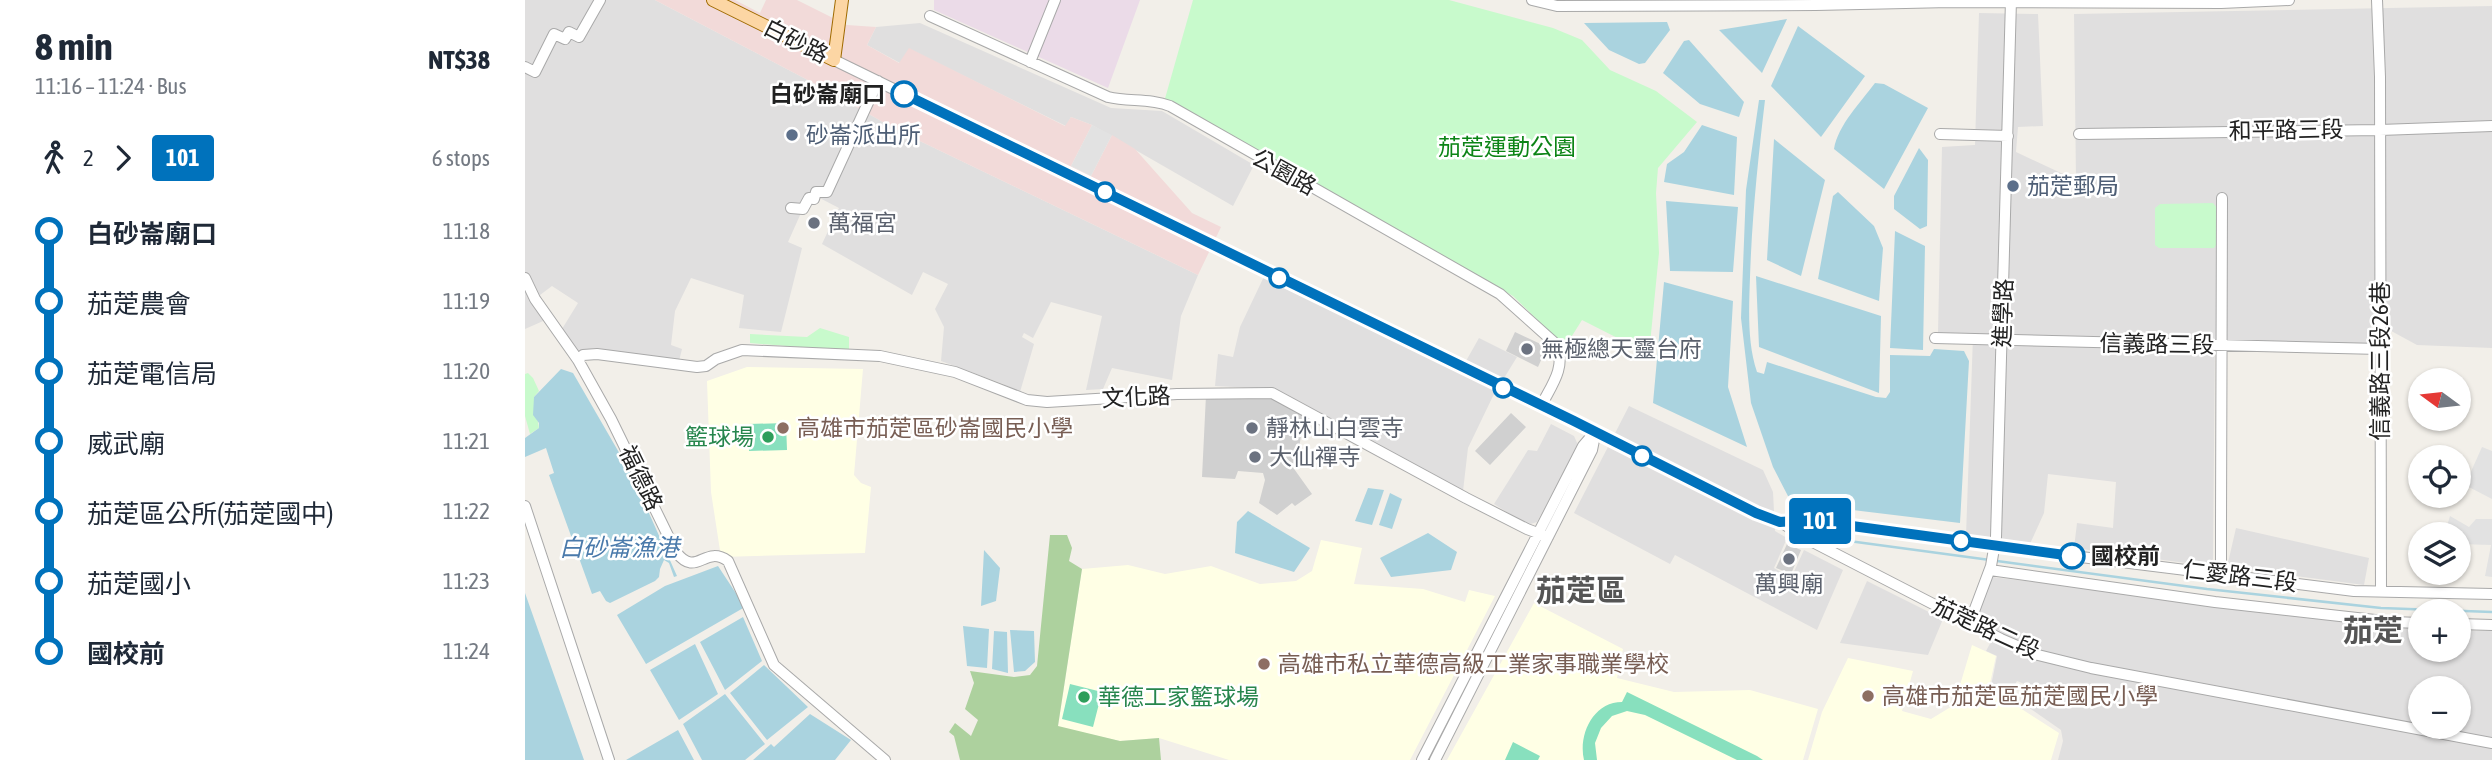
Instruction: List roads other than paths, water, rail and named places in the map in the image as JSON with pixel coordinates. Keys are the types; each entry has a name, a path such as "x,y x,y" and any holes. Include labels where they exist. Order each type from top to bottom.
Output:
{"main road":[{"name":"白砂路","path":"713,0 834,60"},
{"path":"834,60 842,0"}],"street":[{"path":"525,67 535,72 554,34 565,39 569,32 579,37 600,0"},
{"path":"1030,62 1055,0"},
{"path":"1532,0 1557,6 1785,2 2221,3 2289,0"},
{"name":"信義路三段26巷","path":"2377,0 2380,130 2381,592"},
{"name":"進學路","path":"1970,622 1995,550 2011,1"},
{"name":"公園路","path":"930,16 1108,97 1133,102 1154,101 1170,106 1500,293 1557,345 1561,355 1558,374 1541,406"},
{"name":"白砂路","path":"834,60 1595,432"},
{"path":"791,208 803,209 809,198 814,199 817,192 827,192 878,81"},
{"name":"和平路三段","path":"2079,134 2492,126"},
{"path":"1940,134 2008,136"},
{"path":"2217,573 2221,562 2223,198"},
{"name":"福德路","path":"525,278 549,322 560,332 578,360 636,468 676,552 684,562 692,564 710,556 720,556 728,561 774,664 884,760"},
{"name":"信義路三段","path":"1935,338 2380,349"},
{"name":"文化路","path":"578,360 583,355 597,354 697,367 706,366 716,359 742,350 880,356 955,372 1019,399 1047,402 1180,394 1272,393 1527,529 1543,534"},
{"path":"1435,760 1583,446 1595,432"},
{"name":"茄萣路二段","path":"1595,432 1743,508 1780,522 1830,552 2038,655 2091,668 2492,743"},
{"path":"525,506 609,760"},
{"name":"仁愛路三段","path":"1780,522 1808,520 1995,550 2217,573 2354,591 2492,594"},
{"path":"1422,760 1543,534"},
{"path":"1990,568 2215,602 2408,623"},
{"path":"2471,624 2492,625"}],"water":[{"path":"1787,19 1762,73 1719,30"},
{"path":"1667,22 1670,30 1645,63 1639,64 1609,50 1584,23"},
{"path":"1798,26 1865,76 1821,137 1771,86"},
{"path":"1689,40 1744,102 1739,117 1700,104 1663,73 1684,41"},
{"path":"1875,83 1884,84 1928,108 1884,189 1834,149 1840,131"},
{"path":"1759,100 1765,100 1754,210 1749,313 1750,337 1757,372 1764,374 1767,362 1886,398 1890,392 1890,355 1930,356 1934,349 1964,351 1969,361 1960,523 1803,504 1789,498 1773,467 1751,403 1741,318 1746,190"},
{"path":"1702,125 1737,137 1734,195 1664,182 1667,164 1684,152"},
{"path":"1774,139 1825,180 1801,276 1767,260"},
{"path":"1919,148 1928,160 1927,226 1920,229 1894,209 1894,196"},
{"path":"1838,192 1874,226 1883,248 1879,301 1818,279 1833,196"},
{"path":"1666,201 1738,207 1733,272 1670,271"},
{"path":"1895,231 1925,246 1923,350 1890,348"},
{"path":"1756,276 1881,316 1879,393 1759,347"},
{"path":"1664,282 1733,301 1728,387 1747,447 1653,403"},
{"name":"白砂崙漁港","path":"561,369 573,373 632,475 677,576 674,577 669,563 664,560 659,577 655,581 610,603 600,591 592,594 549,475 554,473 546,448 525,457 525,438 539,428 533,415 534,397"},
{"path":"1368,488 1384,490 1372,525 1355,521"},
{"path":"1390,493 1402,499 1392,529 1379,525"},
{"path":"1248,511 1310,548 1294,572 1235,553 1237,522"},
{"path":"1428,533 1457,552 1451,570 1391,577 1380,558"},
{"path":"984,550 1000,568 996,601 981,606"},
{"path":"718,566 745,607 646,664 617,615 665,586"},
{"path":"525,593 584,760 525,760"},
{"path":"743,617 762,661 725,690 700,642"},
{"path":"963,626 989,629 987,668 967,666"},
{"path":"1010,630 1034,631 1035,662 1025,671 1014,672"},
{"path":"994,631 1007,632 1008,673 992,669"},
{"path":"695,644 718,694 679,720 650,670"},
{"path":"764,665 808,707 767,740 730,693"},
{"path":"725,694 765,744 745,760 702,760 683,724"},
{"path":"810,714 851,740 835,760 753,760 771,744 774,747"},
{"path":"678,730 694,760 626,760"}],"waterway":[{"path":"1834,539 1990,560"},
{"path":"1997,561 2207,589 2381,608 2492,612"}],"place":[{"name":"白砂崙廟口","path":"904,94"},
{"name":"砂崙派出所","path":"792,135"},
{"name":"茄萣郵局","path":"2013,186"},
{"name":"萬福宮","path":"814,223"},
{"name":"無極總天靈台府","path":"1527,349"},
{"name":"高雄市茄萣區砂崙國民小學","path":"783,428"},
{"name":"靜林山白雲寺","path":"1252,428"},
{"name":"籃球場","path":"768,437"},
{"name":"大仙禪寺","path":"1255,457"},
{"name":"國校前","path":"2072,556"},
{"name":"萬興廟","path":"1789,559"},
{"name":"高雄市私立華德高級工業家事職業學校","path":"1264,664"},
{"name":"高雄市茄萣區茄萣國民小學","path":"1868,696"},
{"name":"華德工家籃球場","path":"1084,697"}],"district":[{"name":"茄萣區","path":"1581,591"},
{"name":"茄萣","path":"2373,631"}],"park label":[{"name":"茄萣運動公園","path":"1507,147"}]}
